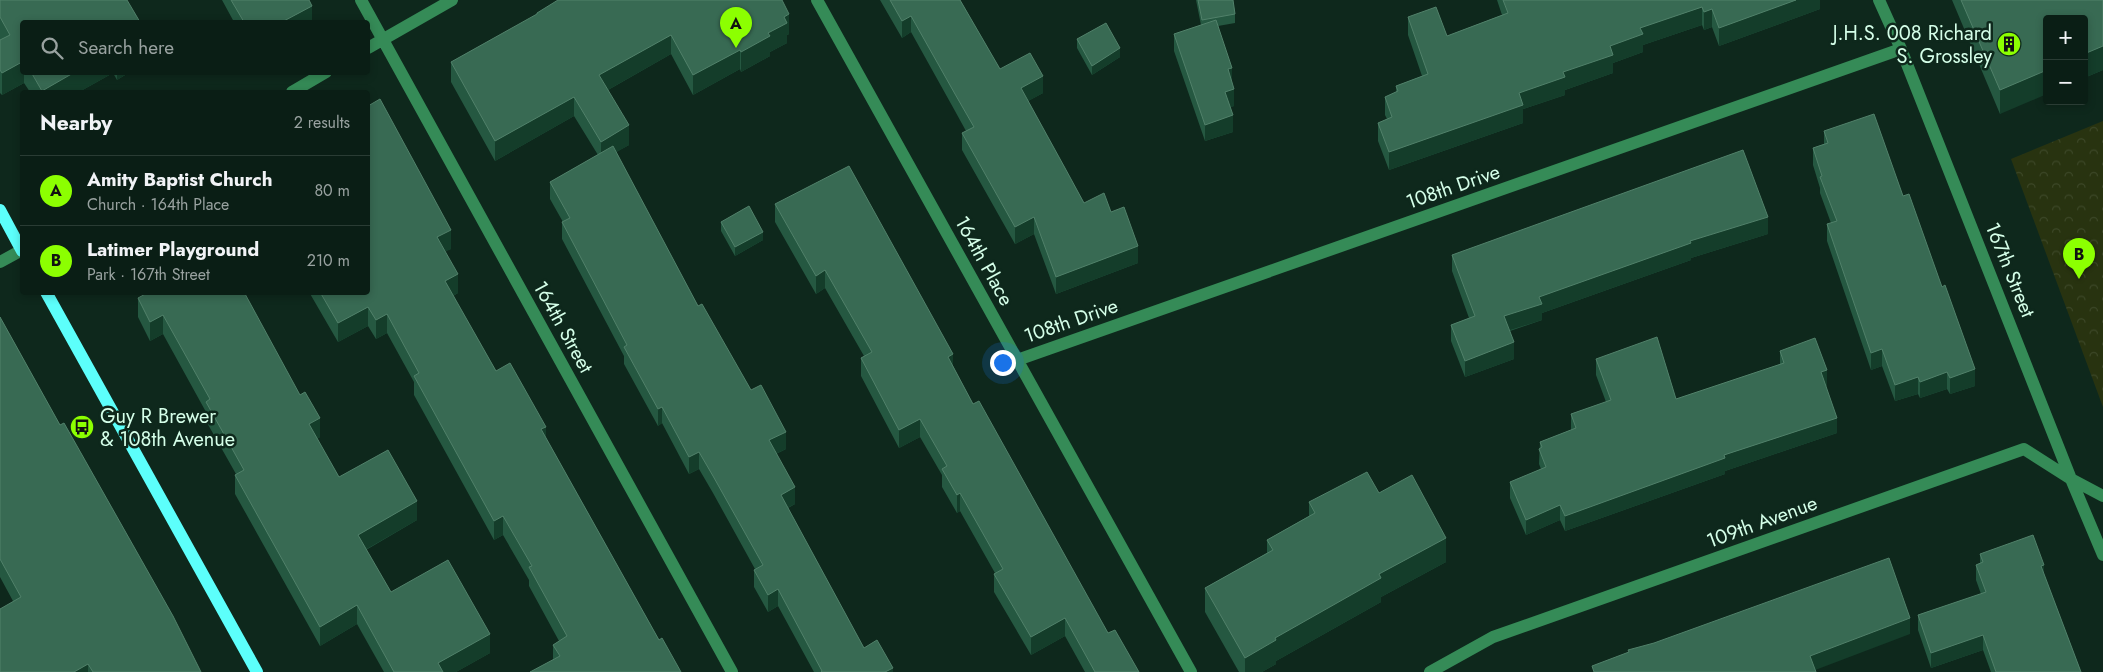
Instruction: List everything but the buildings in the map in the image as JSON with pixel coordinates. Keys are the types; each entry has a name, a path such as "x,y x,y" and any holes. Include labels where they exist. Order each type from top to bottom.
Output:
{"main road":[{"path":"0,210 20,246"},
{"path":"48,295 257,672"}],"street":[{"name":"164th Street","path":"361,0 732,672"},
{"path":"370,47 452,0"},
{"name":"164th Place","path":"817,0 1190,672"},
{"name":"167th Street","path":"1879,0 1901,49 2071,479 2103,555"},
{"name":"108th Drive","path":"1017,360 1901,49"},
{"path":"295,90 321,75"},
{"path":"0,262 20,251"},
{"name":"109th Avenue","path":"1430,672 1493,637 2024,449 2071,479 2103,496"}],"green space":[{"path":"2103,121 2103,407 2011,159"}],"place":[{"name":"J.H.S. 008 Richard S. Grossley","path":"2009,44"},
{"name":"Amity Baptist Church","path":"736,48"},
{"name":"Latimer Playground","path":"2079,279"},
{"name":"Guy R Brewer & 108th Avenue","path":"82,427"}]}
